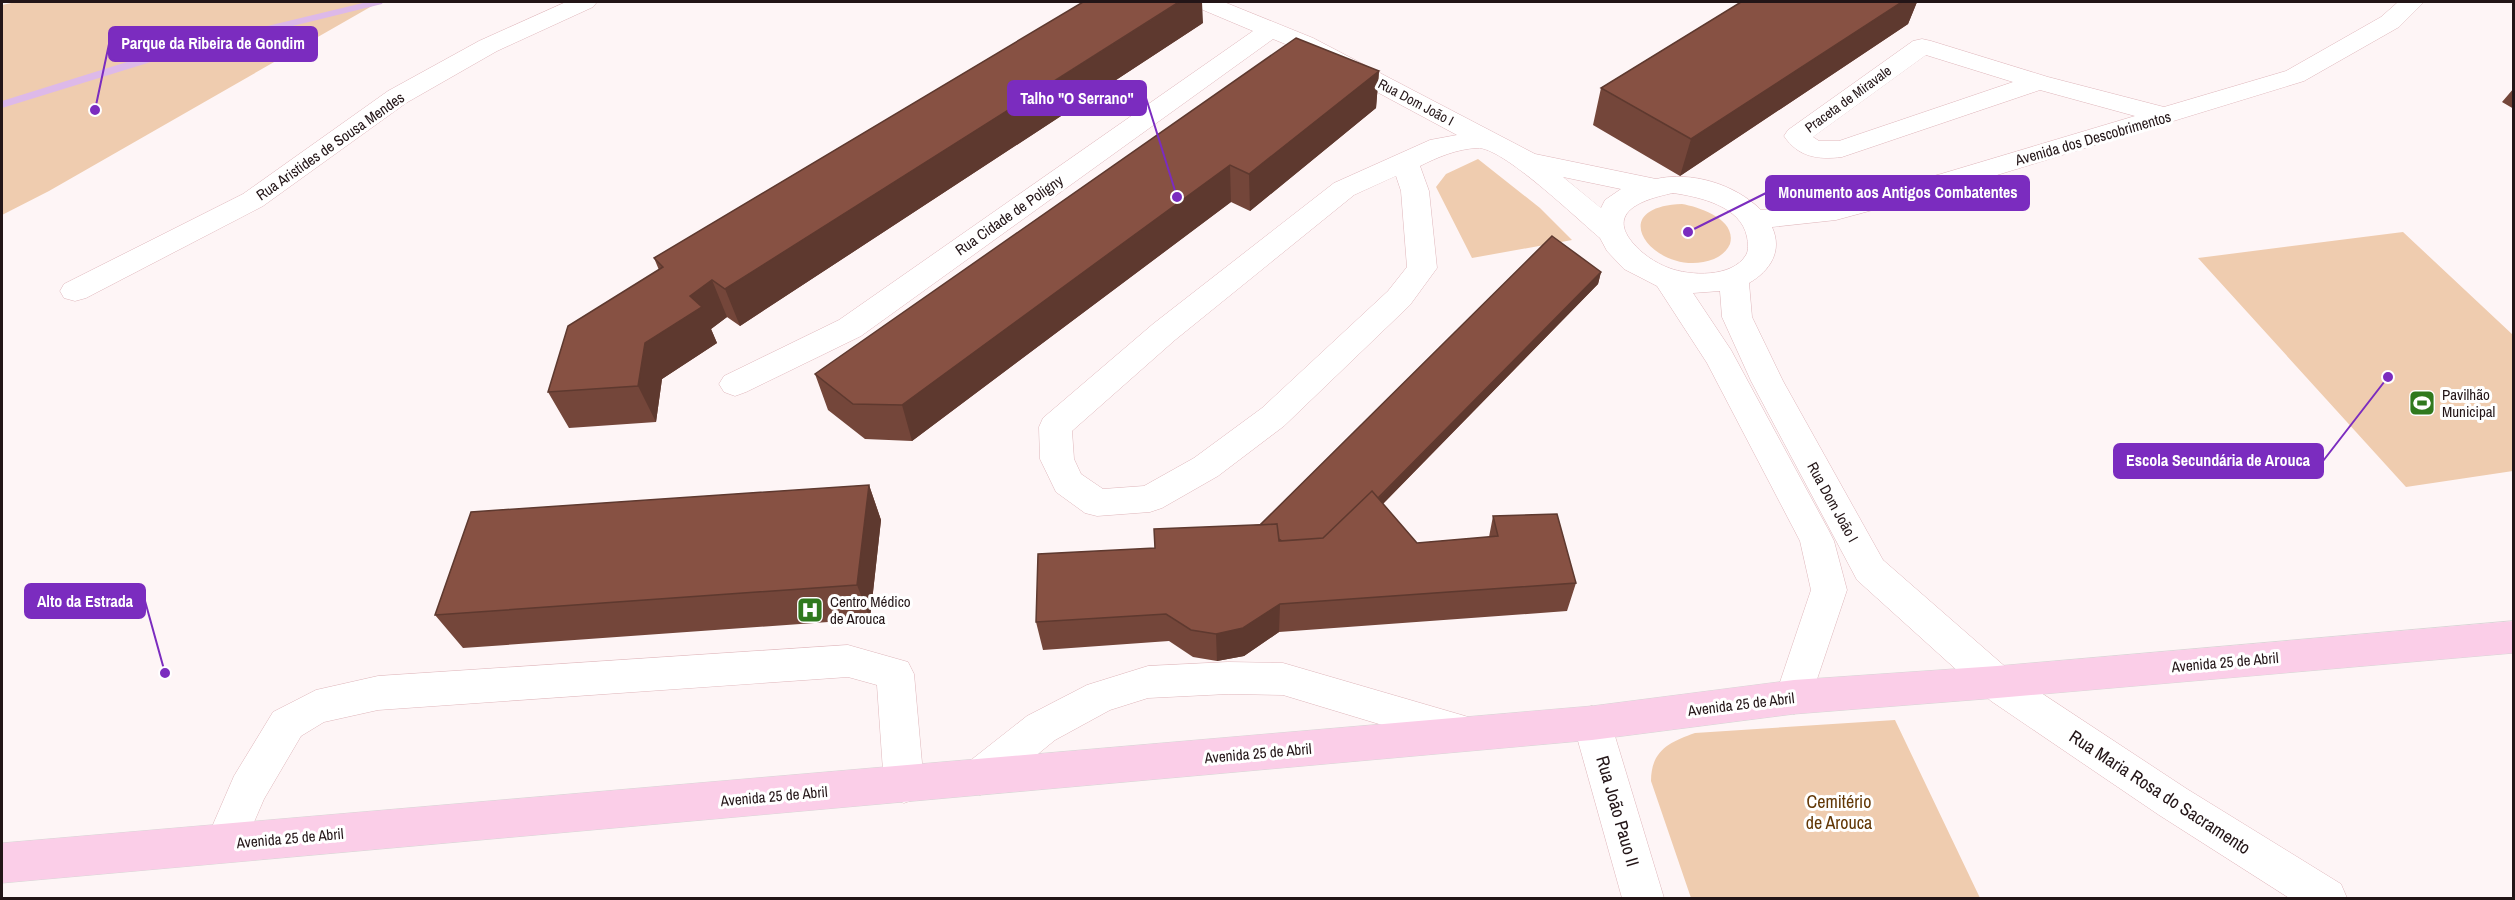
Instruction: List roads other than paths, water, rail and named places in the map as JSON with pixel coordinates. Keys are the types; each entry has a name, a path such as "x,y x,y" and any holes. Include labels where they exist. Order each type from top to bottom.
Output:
{"main road":[{"name":"Avenida 25 de Abril","path":"2,862 904,785 1592,723 1794,697 1997,682 2514,637"}],"street":[{"name":"Rua Aristides de Sousa Mendes","path":"75,291 253,201 397,97 489,46 585,2"},
{"name":"Avenida dos Descobrimentos","path":"1754,220 1836,211 2166,116 2295,76 2390,22 2412,2"},
{"name":"Rua Dom João I","path":"1212,3 1304,43 1527,161 1610,231 1616,245 1629,260 1647,271 1668,279 1703,283 1734,278 1752,268 1762,254 1762,237 1754,220 1740,206 1720,194 1697,187 1673,184 1650,186 1631,193 1618,204 1611,217 1610,231"},
{"name":"Rua Cidade de Poligny","path":"735,384 850,328 1271,29"},
{"name":"Praceta de Miravale","path":"2039,82 1842,149 1816,149 1801,142 1797,136 1922,46 2039,82 2166,116"},
{"path":"1440,146 1444,117"},
{"path":"1405,164 1415,191 1422,268 1398,298 1273,417 1206,466 1150,499 1096,503 1068,483 1057,459 1054,427 1164,332 1344,189 1405,164 1440,146 1484,138"},
{"name":"Rua Dom João I","path":"1527,161 1650,186"},
{"name":"Rua Dom João I","path":"1734,278 1737,317 1870,570 1997,682"},
{"path":"1668,279 1720,358 1818,541 1829,590 1794,697"},
{"path":"225,843 248,789 287,724 316,707 378,693 848,661 895,674 904,785"},
{"path":"980,777 1041,728 1100,697 1148,682 1228,678 1283,679 1470,734"},
{"name":"Rua Maria Rosa do Sacramento","path":"1997,682 2173,802 2325,898"},
{"name":"Rua João Pauo II","path":"1592,723 1643,898"}],"waterway":[{"path":"2,105 163,54 378,2"}],"place":[{"name":"Parque da Ribeira de Gondim","path":"95,110"},
{"name":"Talho \"O Serrano\"","path":"1177,197"},
{"name":"Monumento aos Antigos Combatentes","path":"1688,232"},
{"name":"Escola Secundária de Arouca","path":"2388,377"},
{"name":"Pavilhão Municipal","path":"2422,403"},
{"name":"Centro Médico de Arouca","path":"810,610"},
{"name":"Alto da Estrada","path":"165,673"}],"park label":[{"name":"Cemitério de Arouca","path":"1839,811"}]}
